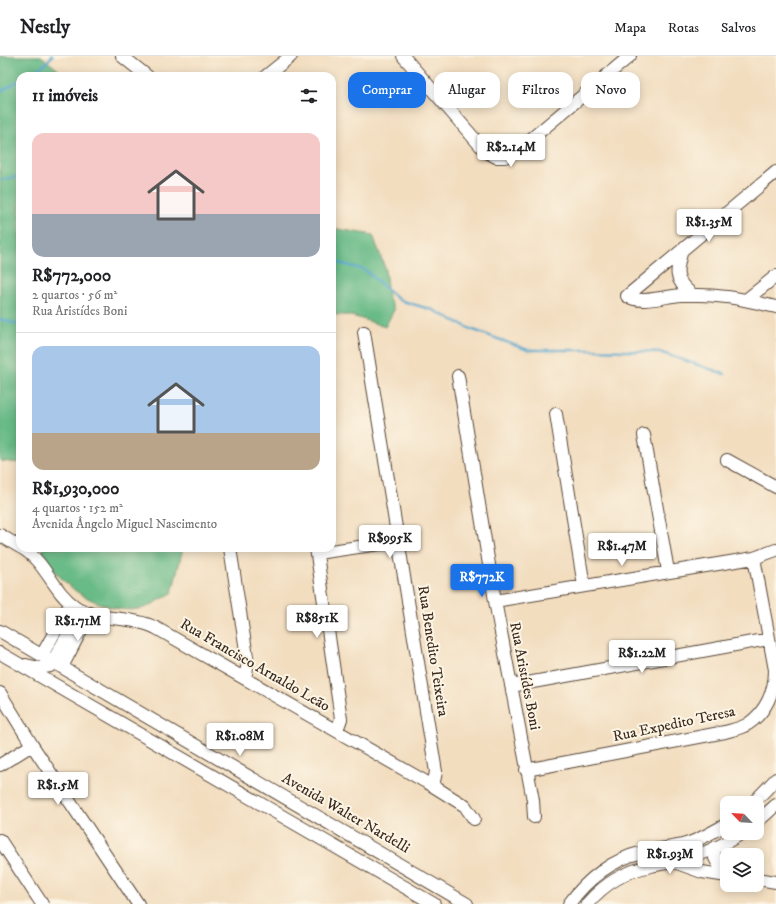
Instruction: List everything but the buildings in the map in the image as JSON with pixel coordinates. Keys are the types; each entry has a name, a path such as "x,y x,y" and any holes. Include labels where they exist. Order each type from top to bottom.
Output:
{"street":[{"path":"122,56 142,72"},
{"path":"271,72 291,56"},
{"path":"403,56 485,151 496,157 505,157 525,144 630,56"},
{"path":"776,172 627,296 634,300 718,294 776,307"},
{"path":"682,250 676,269 681,286 693,295"},
{"path":"746,300 776,276"},
{"name":"Rua Benedito Teixeira","path":"364,332 400,541 436,772 433,786"},
{"name":"Rua Aristídes Boni","path":"458,376 495,601 512,686 526,770 533,800 534,817"},
{"path":"556,414 584,586"},
{"path":"644,435 668,571"},
{"path":"727,460 776,487"},
{"path":"0,535 16,544"},
{"path":"336,549 400,541"},
{"path":"495,601 668,571 754,558 776,550"},
{"path":"28,552 36,558 81,609"},
{"path":"231,552 248,663 245,678"},
{"path":"317,552 341,719 337,730"},
{"name":"Rua Expedito Teresa","path":"526,770 725,732 747,724 761,713 775,682 776,671 768,639 754,558"},
{"path":"12,660 39,668 50,666 81,609"},
{"path":"52,661 81,609"},
{"name":"Rua Francisco Arnaldo Leão","path":"81,609 149,624 433,786 465,806 474,818"},
{"name":"Avenida Walter Nardelli","path":"0,631 467,904"},
{"path":"512,686 768,639"},
{"path":"0,653 434,904"},
{"path":"0,693 32,745 138,904"},
{"path":"0,765 32,745"},
{"path":"760,796 776,779"},
{"path":"764,816 776,805"},
{"path":"569,904 582,888 595,876 620,860 630,856 689,843 720,828"},
{"path":"0,840 42,904"},
{"path":"587,904 607,885 625,874 644,867 693,857 729,840"},
{"path":"714,848 720,868"},
{"path":"674,862 702,872 720,875"},
{"path":"764,881 776,882"}],"green space":[{"path":"0,56 41,56 61,72 16,72 16,463 0,461"},
{"path":"336,229 373,235 385,268 388,296 394,310 385,327 352,316 336,315"},
{"path":"42,552 182,552 172,593 147,607 131,610 108,606 78,593 63,580 42,555"}],"waterway":[{"path":"32,72 45,64 52,56"},
{"path":"0,92 16,82"},
{"path":"0,180 16,177"},
{"path":"336,262 365,270 399,300 433,310 471,329 528,350 659,352 725,374"},
{"path":"0,319 16,324"}]}
